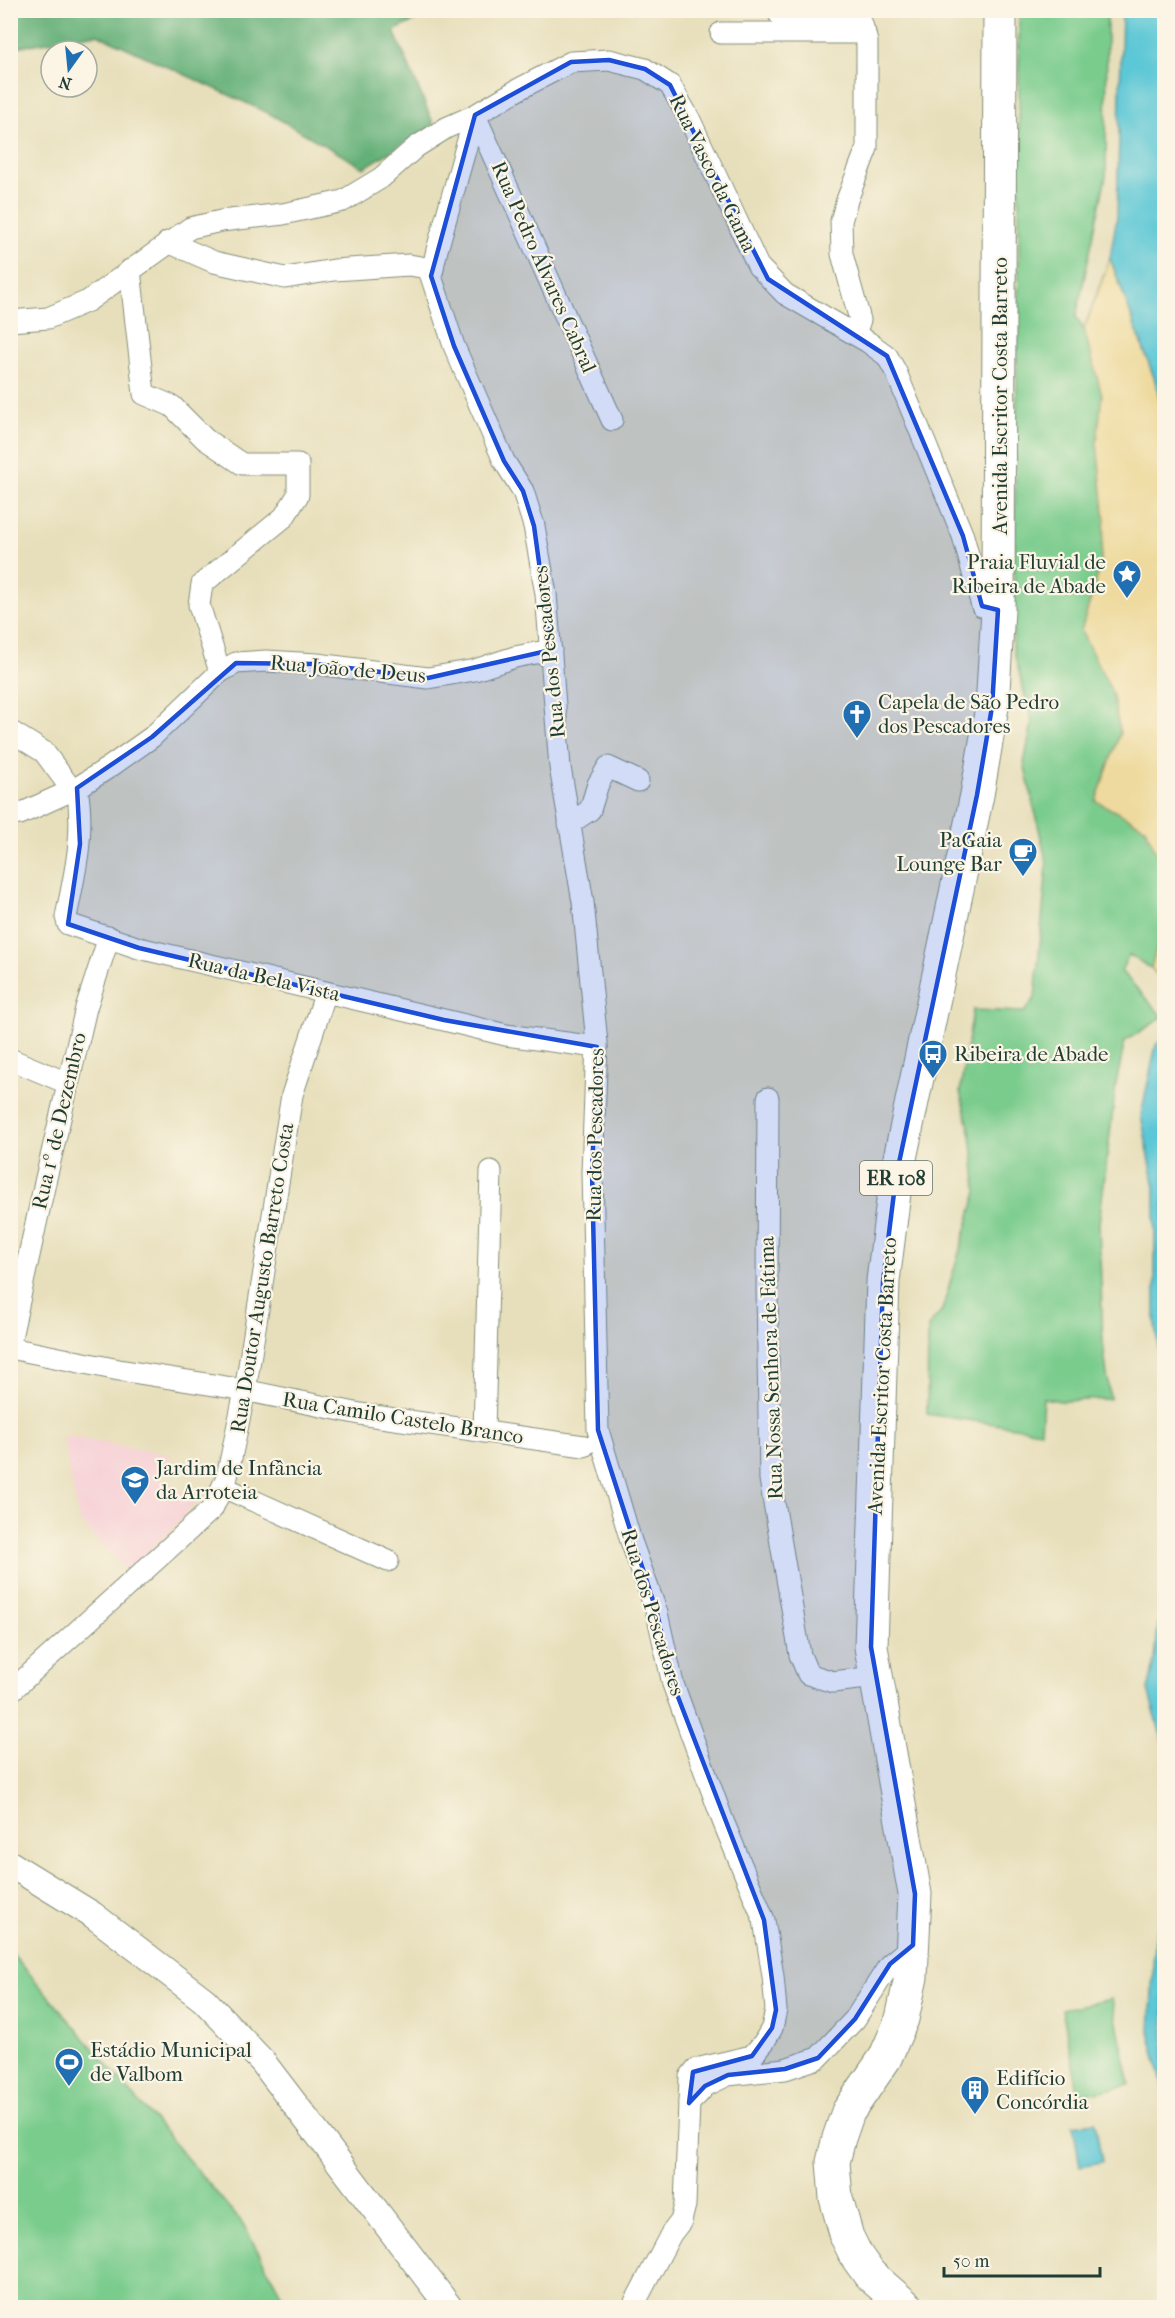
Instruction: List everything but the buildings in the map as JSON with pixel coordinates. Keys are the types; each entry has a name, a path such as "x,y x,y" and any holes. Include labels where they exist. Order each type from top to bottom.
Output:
{"main road":[{"name":"Avenida Escritor Costa Barreto","path":"908,2307 870,2276 856,2257 846,2237 836,2198 833,2162 848,2112 885,2058 902,2019 911,1977 915,1894 871,1647 883,1281 896,1177 979,784 992,707 998,610 1000,10"}],"street":[{"path":"790,13 844,15 862,24 867,42 867,148 841,221 842,254 860,320 855,334"},
{"path":"721,33 865,33"},
{"name":"Rua Vasco da Gama","path":"10,321 48,318 88,301 190,228 221,221 283,214 343,201 381,178 416,147 446,128 475,115 571,62 609,60 645,69 670,85 689,118 758,266 785,294 855,334 887,356 896,372 963,536 982,606 998,610"},
{"name":"Rua dos Pescadores","path":"475,115 431,276 454,346 504,461 523,491 534,526 546,594 560,767 583,902 597,1047 592,1173 598,1430 631,1541 657,1613 674,1684 723,1821 764,1920 775,1999 776,2010 772,2028 764,2042 752,2056 696,2069 690,2077 689,2103"},
{"name":"Rua Pedro Álvares Cabral","path":"475,115 612,420"},
{"path":"168,243 214,261 285,278 345,269 409,265 433,268"},
{"path":"130,270 144,394 172,406 205,438 242,464 298,464 298,495 284,518 202,584 199,605 220,672"},
{"name":"Rua João de Deus","path":"10,815 20,814 75,789 152,737 220,672 236,663 266,661 317,664 428,678 466,672 515,657 551,650"},
{"path":"10,731 44,752 75,789"},
{"path":"569,824 590,810 598,784 608,767 638,782"},
{"name":"Rua da Bela Vista","path":"75,789 80,803 80,844 66,917 68,924 139,948 506,1035 597,1047"},
{"name":"Rua 1º de Dezembro","path":"10,1342 67,1083 86,1008 110,938"},
{"name":"Rua Doutor Augusto Barreto Costa","path":"10,1692 212,1509 223,1487 245,1391 292,1095 326,992"},
{"path":"10,1059 67,1083"},
{"name":"Rua Nossa Senhora de Fátima","path":"768,1098 767,1291 770,1479 800,1655 808,1674 833,1682 875,1677"},
{"path":"484,1432 491,1172"},
{"name":"Rua Camilo Castelo Branco","path":"10,1348 360,1414 584,1446"},
{"path":"223,1487 387,1562"},
{"path":"10,1864 93,1915 204,2000 262,2061 450,2307"},
{"path":"632,2307 671,2234 681,2221 685,2205 689,2103 705,2086 728,2075 785,2069 818,2058 855,2019 890,1964 913,1945"}],"highlighted area":[{"path":"609,60 645,69 670,85 768,279 887,356 963,536 982,606 998,610 992,707 977,795 896,1177 883,1281 871,1647 915,1894 913,1945 890,1964 855,2019 818,2058 785,2069 728,2075 705,2086 689,2103 693,2072 752,2056 772,2028 776,2010 764,1920 673,1684 657,1613 598,1430 592,1172 597,1047 444,1020 139,948 68,924 80,844 77,788 152,737 236,663 317,664 428,678 551,650 534,526 523,491 504,461 454,346 431,276 475,115 571,62"}],"shaded area":[{"name":"Jardim de Infância da Arroteia","path":"64,1436 171,1455 157,1477 197,1502 185,1513 187,1515 127,1572 79,1520"}],"green space":[{"path":"11,11 434,11 394,31 434,125 364,168 270,114 97,34 66,39 39,39 39,43 11,48"},
{"path":"1019,11 1107,11 1106,176 1076,317 1084,329 1102,395 1097,443 1105,520 1100,568 1081,631 1112,692 1120,733 1096,801 1145,827 1164,871 1162,930 1151,968 1129,955 1121,971 1163,1017 1125,1041 1116,1084 1099,1224 1103,1342 1110,1399 1060,1401 1043,1398 1041,1431 927,1414 928,1327 942,1310 977,1192 971,1135 960,1092 973,1010 1024,1012 1035,998 1047,864 1024,763 1032,723 1013,649 1019,253"},
{"name":"Estádio Municipal de Valbom","path":"10,1951 243,2224 288,2307 11,2307"},
{"path":"1112,1999 1130,2085 1079,2095 1062,2009"}],"sand":[{"name":"Praia Fluvial de Ribeira de Abade","path":"1110,258 1155,380 1164,419 1164,871 1145,827 1096,801 1120,733 1112,692 1081,631 1100,568 1105,520 1097,443 1102,395 1084,329"},
{"path":"1164,871 1164,983 1151,968 1162,930"}],"water":[{"path":"1122,11 1164,11 1164,419 1155,380 1110,258 1117,216"},
{"path":"1164,1037 1164,1387 1155,1324 1155,1187 1141,1115 1156,1045"},
{"path":"1164,1564 1164,1746 1148,1690 1155,1660"},
{"path":"1164,1894 1164,2091 1150,2035 1154,1946"},
{"path":"1095,2122 1102,2162 1080,2166 1073,2125"}],"place":[{"name":"Praia Fluvial de Ribeira de Abade","path":"1127,600"},
{"name":"Capela de São Pedro dos Pescadores","path":"857,740"},
{"name":"PaGaia Lounge Bar","path":"1023,878"},
{"name":"Ribeira de Abade","path":"933,1080"},
{"name":"Jardim de Infância da Arroteia","path":"135,1506"},
{"name":"Estádio Municipal de Valbom","path":"69,2088"},
{"name":"Edifício Concórdia","path":"975,2116"}]}
